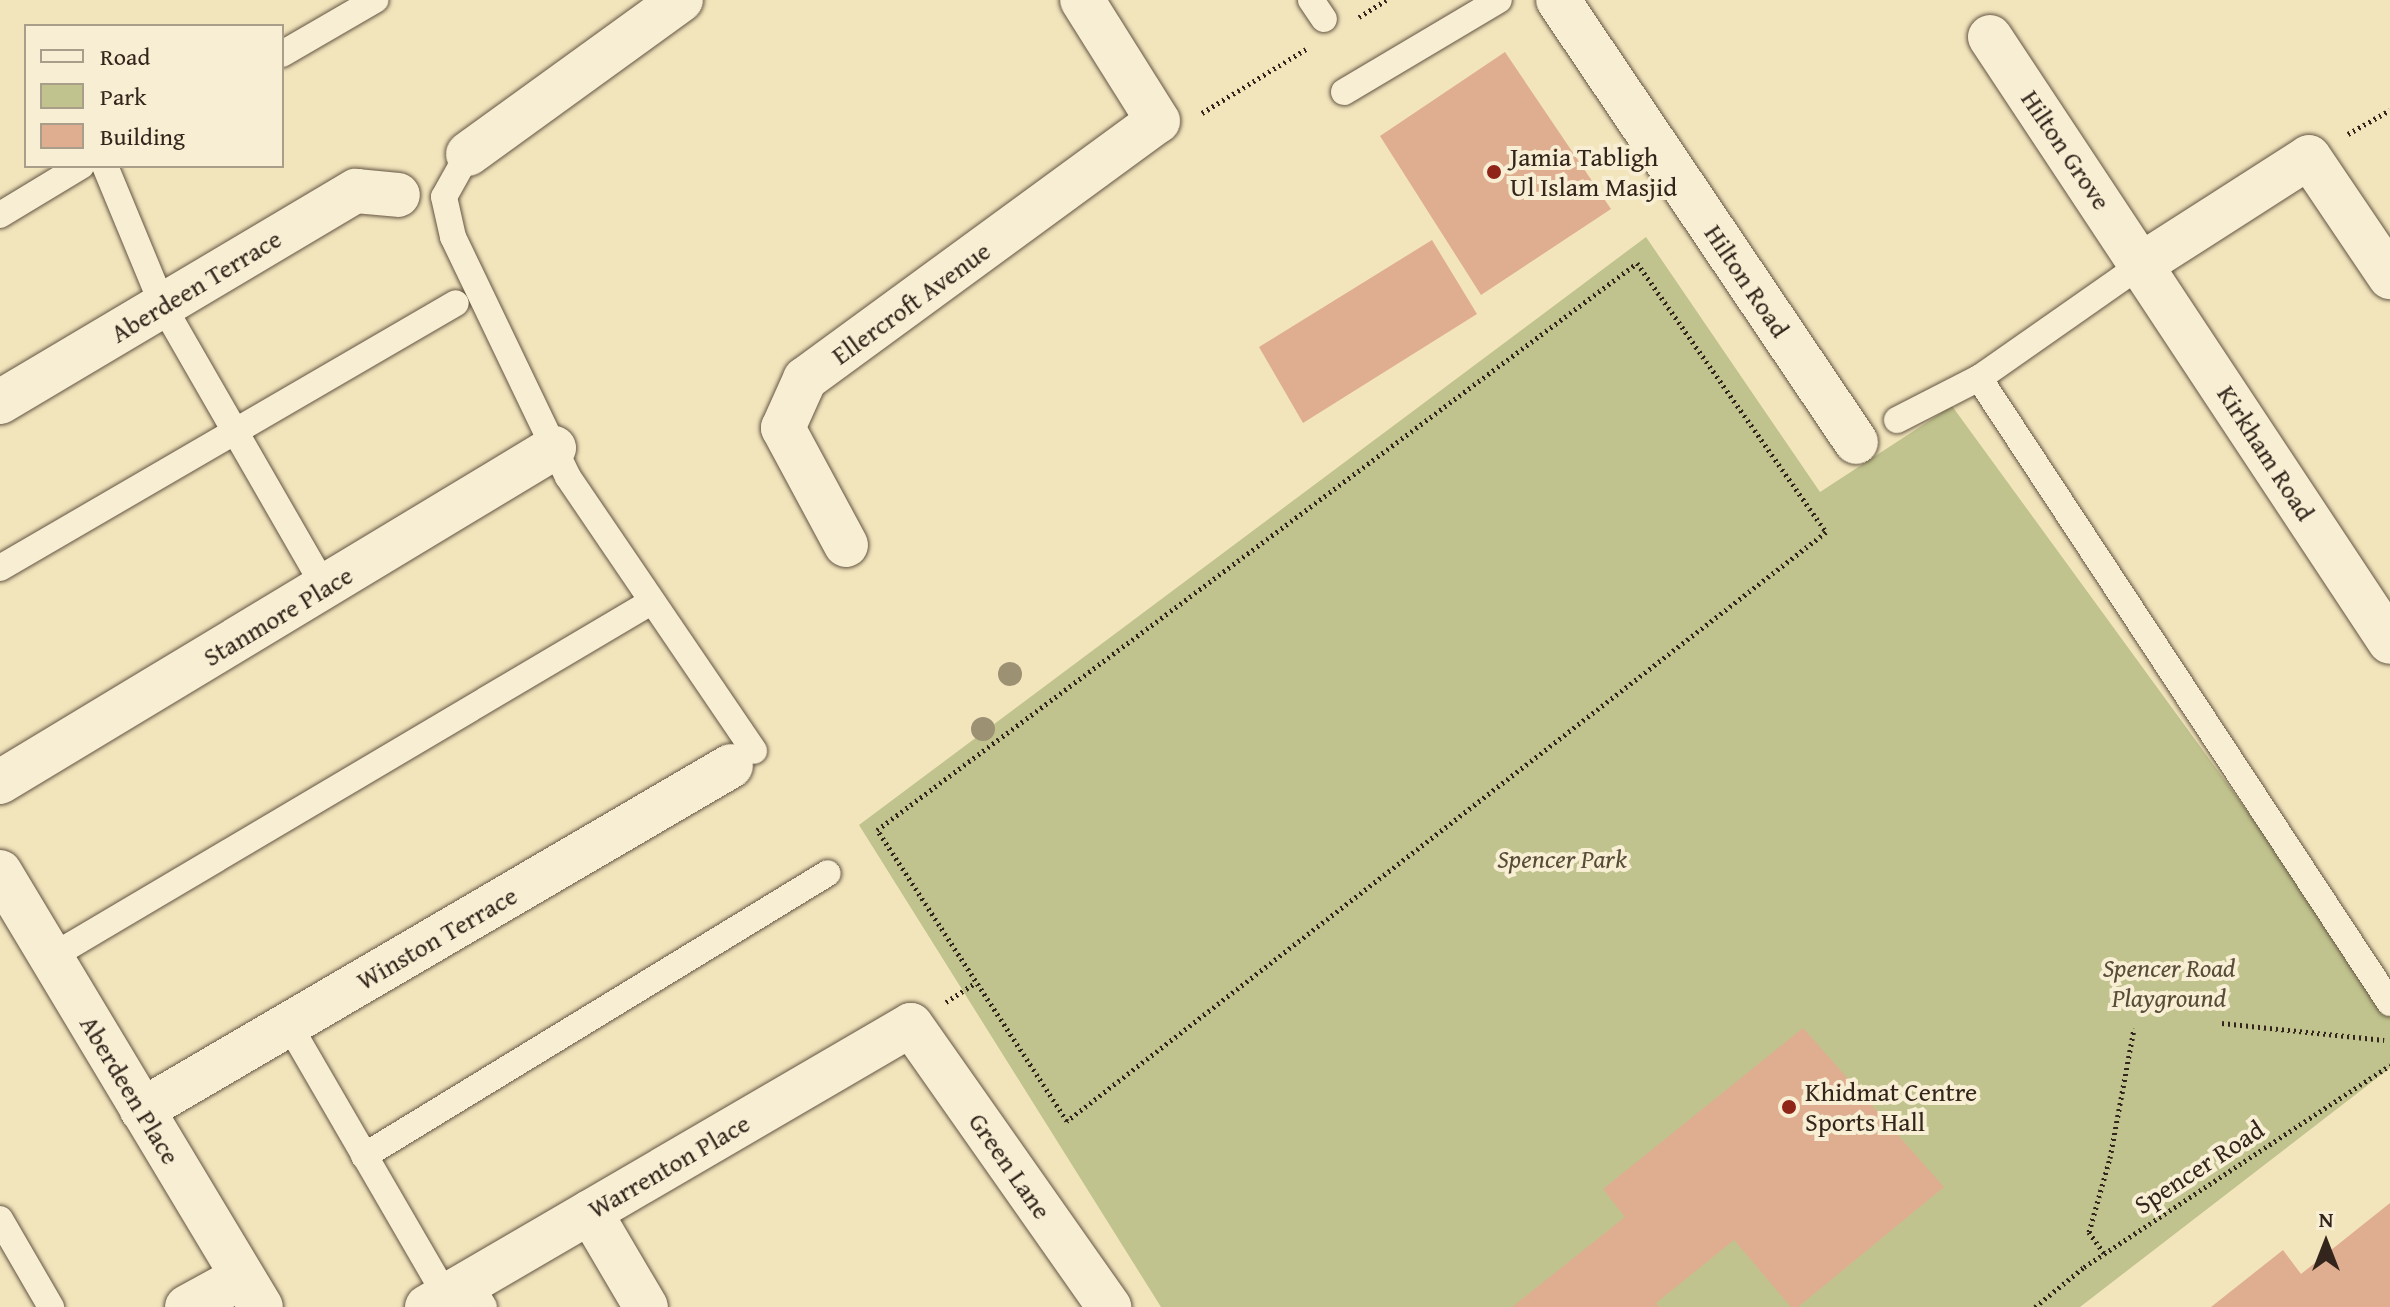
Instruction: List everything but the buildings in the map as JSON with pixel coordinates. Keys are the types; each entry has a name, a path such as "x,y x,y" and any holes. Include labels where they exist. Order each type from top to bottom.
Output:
{"street":[{"path":"468,154 681,0"},
{"path":"1082,0 1157,115"},
{"name":"Hilton Road","path":"1558,0 1856,442"},
{"name":"Hilton Grove","path":"1990,37 2142,264"},
{"name":"Ellercroft Avenue","path":"846,545 783,428 805,379 1153,130 1157,115"},
{"path":"2142,264 2309,157 2390,277"},
{"name":"Aberdeen Terrace","path":"0,402 356,191 398,195"},
{"name":"Kirkham Road","path":"2142,264 2390,642"},
{"name":"Stanmore Place","path":"0,782 554,448"},
{"name":"Winston Terrace","path":"142,1110 743,759"},
{"name":"Aberdeen Place","path":"0,872 251,1292"},
{"name":"Warrenton Place","path":"456,1298 590,1212 911,1025"},
{"name":"Green Lane","path":"911,1025 1109,1307"},
{"path":"590,1212 646,1307"},
{"path":"187,1307 251,1292"}],"lane":[{"path":"284,53 375,0"},
{"path":"1344,92 1499,0"},
{"path":"468,154 444,197 453,237 554,448 651,602 743,759"},
{"path":"0,215 78,168"},
{"path":"106,168 163,306 325,588"},
{"path":"1897,420 1979,378 2142,264"},
{"path":"0,568 456,303"},
{"path":"1979,378 2390,1003"},
{"path":"51,957 651,602"},
{"path":"364,1156 828,873"},
{"path":"289,1025 364,1156 456,1298"},
{"path":"0,1219 51,1307"}],"path":[{"path":"1157,115 1199,115 1325,21 1386,0"},
{"path":"1637,263 1826,532 1067,1121 877,830 1637,263"},
{"path":"2222,1023 2390,1041"},
{"path":"2104,1254 2089,1232 2110,1158 2134,1028"},
{"name":"Spencer Road","path":"2035,1307 2104,1254 2390,1065"}],"green space":[{"name":"Spencer Park","path":"1646,237 1820,492 1952,406 2390,1007 2390,1068 2080,1307 1161,1307 859,825"}],"place":[{"name":"Jamia Tabligh Ul Islam Masjid","path":"1494,172"},
{"name":"Khidmat Centre Sports Hall","path":"1789,1107"}],"park label":[{"name":"Spencer Road Playground","path":"2169,983"}]}
